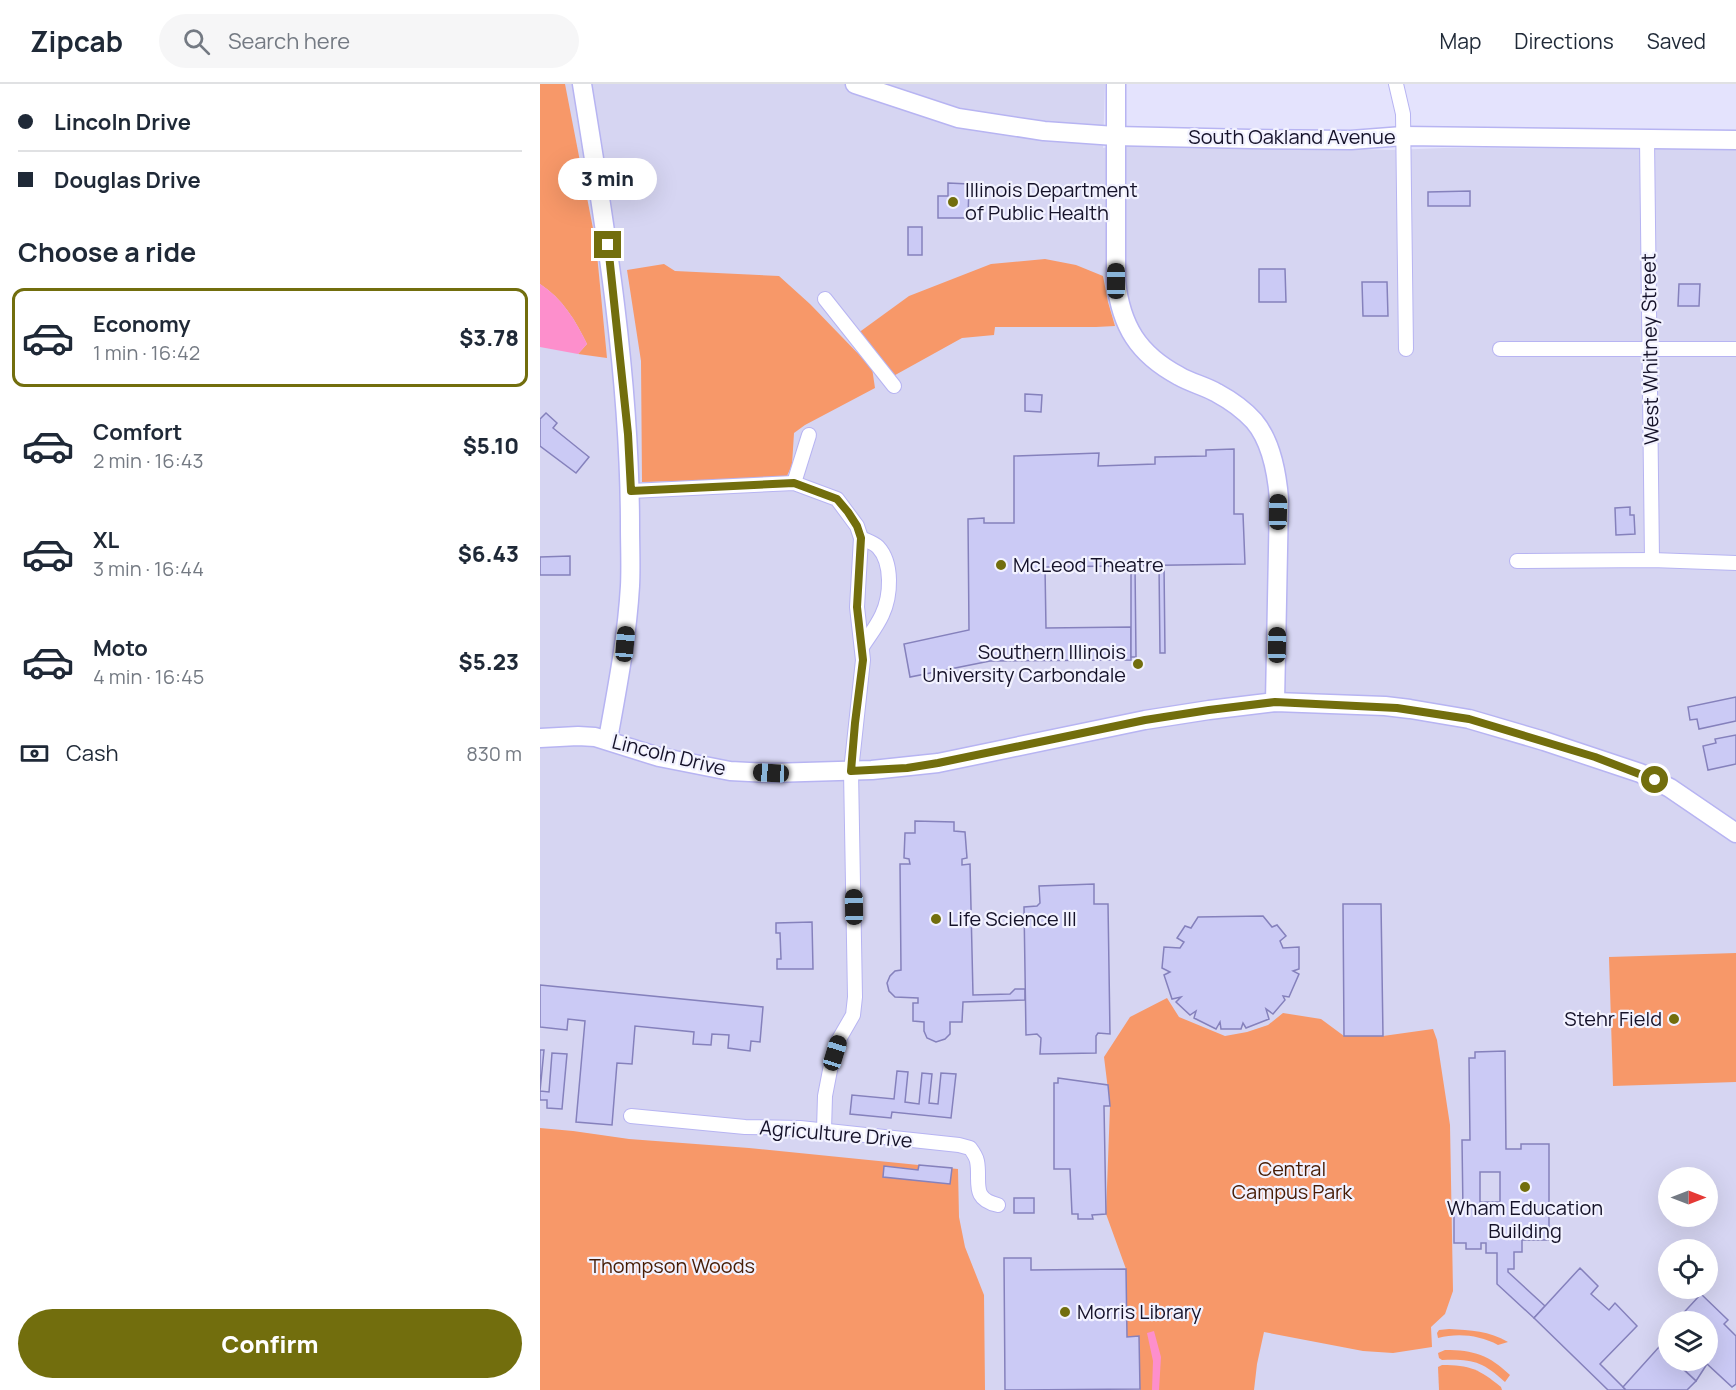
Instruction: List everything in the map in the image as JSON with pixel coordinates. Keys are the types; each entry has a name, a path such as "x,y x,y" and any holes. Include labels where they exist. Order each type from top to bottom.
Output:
{"street":[{"path":"582,84 610,263 628,434 631,491 630,585 620,674 608,740"},
{"name":"South Oakland Avenue","path":"855,84 958,118 1007,127 1114,136 1351,140 1403,136 1736,140"},
{"path":"1116,84 1114,136 1116,281 1119,306 1128,328 1157,363 1179,376 1217,392 1255,423 1270,453 1278,482 1275,702"},
{"path":"1396,84 1403,114 1406,349"},
{"name":"West Whitney Street","path":"1647,139 1652,560"},
{"path":"825,299 894,386"},
{"path":"1500,350 1736,349"},
{"path":"794,483 809,435"},
{"path":"631,491 794,483 837,499 857,526 861,538 857,607 863,660 851,771 855,997 853,1015 841,1036 831,1065 825,1096 824,1130"},
{"path":"861,538 880,549 889,572 889,585 883,613 862,647"},
{"path":"1517,561 1652,560 1736,563"},
{"name":"Lincoln Drive","path":"540,738 578,736 608,740 659,757 730,771 771,773 851,771 907,768 938,763 1145,720 1209,710 1275,702 1350,704 1410,709 1469,719 1640,773 1670,788 1736,833"},
{"name":"Agriculture Drive","path":"631,1116 745,1127 776,1126 824,1130 959,1145 970,1148 976,1157 976,1185 981,1196 987,1203 998,1205"}],"shaded area":[{"name":"Southern Illinois University Carbondale","path":"540,84 1105,84 1103,148 1134,143 1392,150 1444,148 1736,149 1736,1390 540,1390"},
{"path":"540,284 562,303 578,327 587,344 578,354 540,347"},
{"path":"1154,1331 1161,1357 1159,1390 1152,1390 1153,1361 1147,1333"}],"green space":[{"path":"540,84 565,84 596,244 607,358 578,354 587,344 578,327 562,303 540,284"},
{"path":"1045,259 1076,265 1103,276 1115,326 995,327 994,335 962,338 888,379 854,336 909,296 991,264"},
{"path":"664,264 675,271 779,276 810,304 872,368 875,388 794,433 792,465 786,478 642,482 641,361 627,270"},
{"name":"Stehr Field","path":"1736,953 1736,1082 1613,1086 1609,957"},
{"name":"Central Campus Park","path":"1167,998 1179,1017 1225,1036 1268,1025 1283,1013 1321,1019 1344,1036 1383,1036 1433,1029 1437,1040 1450,1125 1453,1291 1445,1314 1431,1327 1432,1347 1393,1353 1363,1351 1264,1332 1254,1390 1140,1390 1139,1337 1127,1337 1126,1269 1106,1214 1110,1106 1104,1057 1130,1017"},
{"name":"Thompson Woods","path":"540,1128 629,1139 749,1148 958,1169 959,1217 965,1247 984,1295 985,1390 540,1390"},
{"path":"1439,1330 1487,1333 1508,1342 1498,1345 1476,1337 1461,1335 1438,1338"},
{"path":"1445,1350 1481,1355 1510,1375 1505,1382 1490,1370 1476,1363 1442,1360 1438,1353"},
{"path":"1442,1365 1474,1369 1501,1387 1502,1390 1439,1390 1438,1367"}],"building":[{"name":"Illinois Department of Public Health","path":"948,183 969,184 968,218 938,218 938,196 948,196"},
{"path":"1470,191 1470,206 1428,206 1428,192"},
{"path":"908,227 922,227 922,255 908,255"},
{"path":"1259,269 1285,269 1286,302 1259,302"},
{"path":"1362,282 1387,282 1388,316 1363,316"},
{"path":"1679,284 1700,284 1699,306 1678,306"},
{"path":"1025,394 1042,395 1041,412 1025,411"},
{"path":"546,413 557,423 553,428 589,457 576,473 540,446 540,419"},
{"path":"1234,449 1234,514 1243,514 1245,564 1045,567 1046,628 1131,627 1131,660 990,661 910,677 904,644 969,630 968,519 984,518 984,523 1014,523 1014,456 1099,453 1098,466 1155,464 1155,457 1206,456 1206,450"},
{"path":"1630,507 1630,515 1634,515 1635,534 1616,535 1615,508"},
{"path":"570,556 570,575 540,575 540,557"},
{"path":"1131,565 1135,565 1136,657 1131,657"},
{"path":"1159,565 1164,565 1165,653 1160,653"},
{"path":"1736,697 1736,721 1699,729 1697,719 1690,720 1688,707"},
{"path":"1736,735 1736,764 1708,770 1703,746 1716,743 1715,739"},
{"name":"Life Science III","path":"915,821 954,822 954,831 965,832 967,858 962,859 962,865 970,864 973,995 1010,994 1015,989 1025,989 1025,1000 963,1002 962,1022 950,1022 950,1034 945,1039 936,1042 927,1038 924,1022 913,1021 913,1003 918,1003 918,998 895,997 889,991 887,983 895,971 901,970 900,864 910,864 909,859 904,858 905,833 915,833"},
{"path":"1094,884 1094,904 1108,904 1110,1034 1098,1033 1096,1053 1040,1054 1041,1038 1037,1034 1026,1035 1024,907 1037,906 1040,903 1039,886"},
{"path":"1343,904 1381,904 1383,1036 1344,1036"},
{"path":"1263,916 1272,927 1277,925 1286,936 1280,941 1283,948 1299,947 1299,969 1293,971 1299,974 1289,997 1283,996 1285,1000 1273,1014 1266,1009 1269,1019 1246,1028 1243,1023 1241,1029 1221,1029 1220,1022 1216,1029 1194,1018 1196,1011 1190,1015 1176,1002 1181,997 1172,999 1164,975 1170,972 1162,968 1164,947 1180,948 1184,942 1177,938 1185,926 1191,928 1198,917"},
{"path":"812,922 813,969 777,969 777,959 781,959 780,933 776,933 776,923"},
{"path":"540,985 763,1007 760,1042 751,1041 750,1051 728,1048 729,1035 712,1034 711,1045 693,1044 694,1032 635,1026 632,1064 617,1063 612,1125 576,1122 585,1021 568,1019 567,1030 540,1027"},
{"path":"540,1050 544,1050 540,1091"},
{"name":"Wham Education Building","path":"1505,1051 1506,1149 1521,1149 1521,1144 1549,1144 1549,1240 1522,1240 1522,1252 1514,1252 1514,1269 1508,1269 1508,1272 1545,1306 1534,1318 1497,1284 1497,1253 1486,1253 1486,1243 1481,1243 1481,1249 1466,1249 1466,1243 1454,1243 1454,1211 1463,1211 1462,1140 1470,1140 1469,1058 1475,1058 1475,1052","holes":["1480,1172 1500,1172 1500,1202 1480,1202"]},
{"path":"552,1053 567,1054 562,1109 547,1108 547,1100 540,1100 540,1091 549,1092"},
{"path":"897,1071 908,1072 905,1102 919,1104 922,1073 932,1074 929,1103 938,1104 941,1073 956,1074 951,1118 892,1112 891,1118 850,1114 852,1095 894,1099"},
{"path":"1058,1078 1108,1085 1110,1106 1104,1106 1106,1214 1092,1215 1093,1219 1078,1219 1078,1214 1072,1214 1070,1169 1054,1169 1054,1083 1058,1083"},
{"path":"919,1165 952,1168 950,1184 883,1177 884,1166 918,1170"},
{"path":"1014,1198 1034,1198 1034,1213 1014,1213"},
{"name":"Morris Library","path":"1004,1258 1031,1258 1031,1270 1126,1269 1127,1337 1139,1336 1140,1389 1005,1390"},
{"path":"1580,1268 1598,1286 1591,1294 1609,1310 1615,1303 1637,1326 1600,1364 1626,1390 1608,1390 1534,1318"},
{"path":"1696,1299 1706,1299 1728,1320 1724,1324 1736,1336 1736,1384 1732,1387 1715,1371 1718,1371 1718,1311 1685,1311"},
{"path":"1658,1348 1658,1371 1685,1371 1696,1381 1687,1390 1626,1390 1623,1387"},
{"path":"1686,1371 1702,1371 1696,1381"}],"place":[{"name":"Illinois Department of Public Health","path":"953,202"},
{"name":"McLeod Theatre","path":"1001,565"},
{"name":"Southern Illinois University Carbondale","path":"1138,664"},
{"name":"Life Science III","path":"936,919"},
{"name":"Stehr Field","path":"1674,1019"},
{"name":"Wham Education Building","path":"1525,1187"},
{"name":"Morris Library","path":"1065,1312"}],"route":[{"path":"608,245 628,434 631,491 794,483 837,499 857,526 861,545 857,607 863,660 851,771 907,768 938,763 1145,720 1275,702 1350,704 1410,709 1469,719 1595,757 1655,780"}]}
